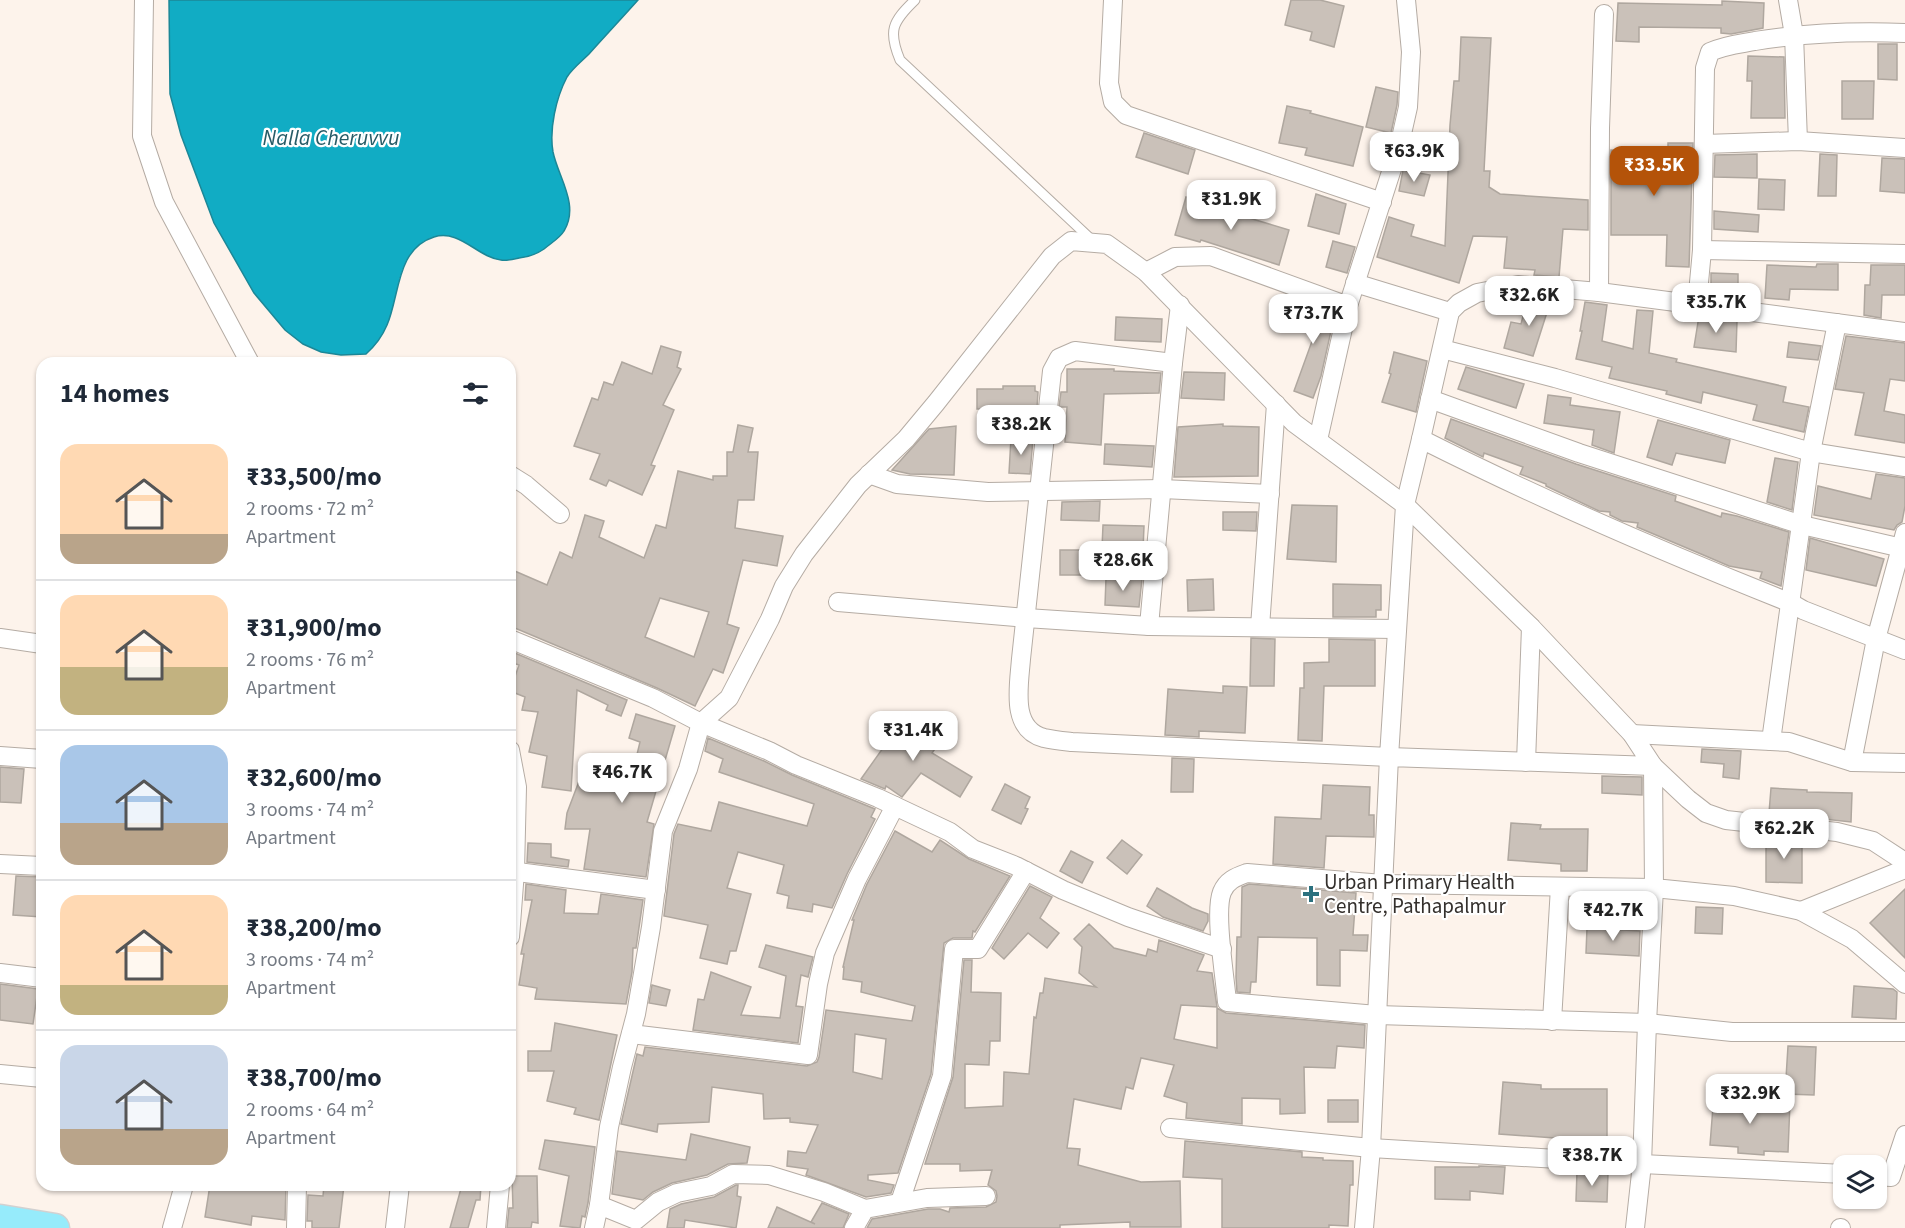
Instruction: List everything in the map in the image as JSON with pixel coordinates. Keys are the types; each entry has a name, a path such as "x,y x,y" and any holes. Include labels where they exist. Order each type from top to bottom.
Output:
{"main road":[{"path":"0,1219 55,1228"}],"street":[{"path":"144,0 142,136 164,202 247,357"},
{"path":"1113,0 1109,83 1113,102 1126,115 1382,202"},
{"path":"1318,440 1348,306 1399,147 1408,106 1411,52 1406,0"},
{"path":"1788,0 1794,34 1798,141"},
{"path":"1599,292 1600,128 1604,14"},
{"path":"1696,304 1702,250 1705,68 1710,51 1724,45 1794,34 1862,31 1905,33"},
{"path":"1704,144 1798,141 1905,148"},
{"path":"594,1228 609,1127 636,1014 651,927 663,831 688,769 701,723 729,698 770,619 784,585 804,554 868,474 906,439 1052,256 1071,241 1107,244 1146,272 1294,423 1405,505 1531,627 1632,734 1653,766 1706,813 1726,820 1803,828 1873,841 1905,862"},
{"path":"1702,250 1905,254"},
{"path":"1146,272 1174,257 1211,256 1348,306"},
{"path":"1356,284 1450,312"},
{"path":"1364,1228 1371,1148 1389,757 1405,505 1450,312 1459,303 1477,292 1518,285 1599,292 1905,332"},
{"path":"1149,626 1180,305"},
{"path":"1771,741 1811,452 1837,323"},
{"path":"1442,349 1555,378 1811,452 1905,467"},
{"path":"1173,363 1075,351 1059,358 1052,371 1021,659 1018,706 1026,727 1042,737 1072,742 1389,757 1653,766"},
{"path":"1430,399 1579,453 1802,525 1904,541 1876,639 1852,762"},
{"path":"1260,627 1276,404"},
{"path":"1421,439 1514,486 1596,523 1905,650"},
{"path":"868,474 897,484 988,492 1162,489 1269,494"},
{"path":"516,479 560,514"},
{"path":"838,602 1149,626 1397,629"},
{"path":"1526,762 1531,627"},
{"path":"0,638 36,643"},
{"path":"516,642 653,699 701,723 895,806 950,832 973,849 1026,871 1063,890 1128,917 1222,949"},
{"path":"1632,734 1789,742 1852,762 1905,763"},
{"path":"0,756 36,759"},
{"path":"1635,1228 1642,1164 1654,888 1653,766"},
{"path":"516,782 516,804"},
{"path":"631,1034 808,1054 825,953 857,879 895,806"},
{"path":"0,864 36,866"},
{"path":"1801,911 1905,869"},
{"path":"900,1202 942,1076 954,949 978,949 1026,871"},
{"path":"516,872 656,890"},
{"path":"1903,977 1852,939 1801,911 1734,896 1654,888 1383,884 1247,873 1231,878 1222,892 1218,912 1227,1002 1377,1015 1647,1023 1732,1032 1905,1032"},
{"path":"1552,1021 1560,887"},
{"path":"0,973 36,977"},
{"path":"0,1074 36,1077"},
{"path":"1170,1128 1371,1148 1833,1173"},
{"path":"1887,1177 1891,1177 1905,1135"},
{"path":"599,1205 636,1220 658,1202 677,1192 711,1186 733,1174 769,1175 825,1192 865,1209 900,1202 960,1196 986,1196"},
{"path":"172,1228 182,1191"},
{"path":"296,1228 297,1191"},
{"path":"395,1228 399,1191"},
{"path":"496,1228 499,1191"},
{"path":"854,1228 865,1209"}],"lane":[{"path":"915,0 894,23 893,42 900,60 1095,243"}],"water":[{"name":"Nalla Cheruvvu","path":"169,0 638,0 567,77 560,94 554,114 552,143 569,201 568,221 562,234 538,252 526,257 505,260 492,258 452,237 434,237 422,243 412,252 406,262 387,325 378,341 366,354 341,355 321,352 303,344 285,330 254,293 214,223 181,135 170,94"}],"building":[{"path":"1291,0 1320,0 1344,6 1334,47 1310,40 1312,32 1285,25"},
{"path":"1722,1 1764,3 1763,28 1731,34 1721,33 1721,28 1639,27 1639,42 1616,41 1618,3 1722,5"},
{"path":"1461,37 1491,38 1484,171 1490,171 1489,187 1500,194 1588,200 1588,230 1563,229 1559,277 1534,275 1535,270 1504,268 1507,237 1473,236 1459,283 1377,257 1389,217 1414,225 1411,236 1445,246 1450,125 1454,81 1459,81"},
{"path":"1878,44 1897,44 1897,80 1878,79"},
{"path":"1748,56 1784,57 1785,118 1751,118 1752,81 1747,81"},
{"path":"1842,81 1874,81 1873,119 1842,119"},
{"path":"1376,87 1398,92 1391,133 1366,127"},
{"path":"1287,106 1363,127 1353,166 1305,155 1307,148 1279,143"},
{"path":"1144,133 1195,150 1188,174 1136,157"},
{"path":"1668,143 1693,143 1689,267 1666,266 1667,235 1611,235 1611,150 1668,153"},
{"path":"1757,154 1757,178 1714,177 1715,155"},
{"path":"1820,154 1837,155 1836,196 1818,196"},
{"path":"1882,158 1905,159 1905,193 1880,191"},
{"path":"1403,170 1430,175 1424,196 1399,191"},
{"path":"1759,179 1785,180 1784,210 1758,209"},
{"path":"1316,194 1346,204 1339,234 1308,226"},
{"path":"1186,197 1289,230 1279,265 1201,240 1200,242 1175,235"},
{"path":"1714,211 1759,215 1758,232 1714,229"},
{"path":"1333,241 1355,247 1347,273 1326,267"},
{"path":"1817,264 1838,264 1838,290 1790,289 1789,300 1765,298 1767,265 1816,267"},
{"path":"1871,265 1905,265 1905,295 1882,295 1881,318 1864,315 1865,285 1870,285"},
{"path":"1711,273 1738,274 1738,294 1711,293"},
{"path":"1528,297 1554,299 1553,303 1550,303 1533,356 1504,348 1511,322 1521,324"},
{"path":"1299,302 1335,313 1321,376 1313,398 1294,391 1315,333 1292,326"},
{"path":"1585,302 1607,305 1602,341 1633,349 1637,310 1653,311 1649,353 1677,359 1676,362 1786,387 1783,402 1809,407 1804,432 1753,420 1757,405 1703,392 1701,403 1666,394 1667,391 1609,378 1612,367 1576,359"},
{"path":"1699,316 1737,321 1736,352 1694,347"},
{"path":"1116,317 1162,319 1161,342 1115,340"},
{"path":"1846,336 1905,343 1905,381 1890,379 1884,411 1905,415 1905,443 1855,435 1864,393 1835,389"},
{"path":"1789,342 1821,346 1818,360 1787,357"},
{"path":"661,346 681,352 677,367 681,369 663,405 674,410 651,465 655,466 642,495 609,480 606,486 590,479 600,454 574,446 592,398 598,400 604,382 613,385 622,362 652,374"},
{"path":"1394,352 1427,361 1416,412 1382,402 1391,374 1389,373"},
{"path":"1466,367 1524,384 1516,408 1458,389"},
{"path":"1067,369 1114,369 1114,371 1161,373 1159,393 1104,394 1101,445 1065,442 1067,407 1059,407 1061,392 1067,392"},
{"path":"1184,372 1225,373 1224,400 1181,398"},
{"path":"1003,386 1035,386 1035,391 1038,392 1037,407 977,409 977,389 1003,389"},
{"path":"1548,395 1571,398 1570,405 1620,412 1614,453 1592,445 1594,430 1544,423"},
{"path":"1451,419 1576,464 1676,496 1675,501 1721,517 1722,513 1737,516 1789,532 1781,586 1760,578 1762,572 1729,566 1637,527 1638,523 1622,521 1610,515 1610,512 1599,511 1546,484 1520,474 1523,467 1484,453 1483,457 1445,438"},
{"path":"1658,420 1730,440 1725,463 1676,453 1672,465 1647,457"},
{"path":"1223,424 1223,426 1259,427 1258,476 1174,477 1178,427"},
{"path":"738,425 753,428 748,452 758,452 754,500 738,500 735,528 783,536 777,566 743,560 727,624 739,628 723,673 713,669 695,706 516,629 516,572 547,585 560,552 572,558 585,515 604,521 599,537 644,558 656,525 666,528 678,471 713,480 713,476 727,476 727,452 733,452","holes":["660,598 709,612 694,657 645,637"]},
{"path":"956,426 954,475 910,474 892,470 929,429"},
{"path":"1011,438 1033,439 1030,474 1009,473"},
{"path":"1105,444 1154,446 1152,467 1104,464"},
{"path":"1775,458 1798,462 1792,510 1767,502"},
{"path":"1876,474 1905,478 1905,506 1902,522 1894,530 1814,515 1818,486 1871,499"},
{"path":"1100,501 1099,521 1061,520 1062,502"},
{"path":"1292,505 1337,506 1336,562 1287,559"},
{"path":"1223,512 1257,512 1256,531 1223,530"},
{"path":"1103,525 1144,526 1143,550 1102,548"},
{"path":"1810,538 1884,559 1876,586 1806,570"},
{"path":"1060,550 1097,550 1097,575 1060,575"},
{"path":"1106,578 1142,579 1139,607 1105,605"},
{"path":"1213,579 1214,610 1188,611 1187,580"},
{"path":"1333,584 1381,585 1381,610 1376,610 1376,617 1333,617"},
{"path":"1251,638 1275,639 1274,686 1250,686"},
{"path":"1329,639 1375,640 1375,686 1324,686 1322,741 1298,740 1300,688 1304,688 1304,663 1329,662"},
{"path":"516,654 627,700 621,716 606,710 608,705 577,690 571,791 542,787 547,756 529,752 538,712 522,710 525,697 516,693 516,674 519,665 516,664"},
{"path":"1223,686 1247,687 1245,733 1199,731 1199,737 1165,735 1168,689 1223,693"},
{"path":"636,714 675,726 647,822 654,824 646,877 584,869 590,829 565,829 567,813 584,768 613,771 614,767 633,771 640,742 629,738"},
{"path":"905,717 941,740 932,753 972,777 960,797 921,773 902,797 886,786 885,789 861,779"},
{"path":"708,738 875,809 871,817 875,819 832,908 813,904 812,912 787,908 789,896 777,893 784,865 738,852 727,888 751,894 736,951 730,951 727,964 700,958 708,925 664,916 674,834 678,824 711,831 719,802 807,826 814,804 719,772 723,759 705,751"},
{"path":"1702,749 1741,751 1739,779 1723,777 1724,764 1701,762"},
{"path":"1172,758 1194,759 1193,792 1171,792"},
{"path":"0,767 24,769 21,803 0,802"},
{"path":"1602,776 1642,777 1642,795 1602,793"},
{"path":"1005,784 1030,797 1025,808 1028,809 1021,824 992,810"},
{"path":"1323,785 1370,787 1369,815 1374,815 1374,837 1326,836 1324,868 1273,864 1275,817 1321,819"},
{"path":"1771,788 1852,793 1851,822 1769,813"},
{"path":"1511,823 1541,825 1540,829 1588,829 1587,871 1561,871 1561,864 1508,860"},
{"path":"895,831 932,852 940,840 969,859 1010,876 975,932 973,931 972,938 953,938 944,943 931,1074 898,1173 868,1175 868,1180 894,1185 891,1193 866,1197 806,1175 808,1169 787,1166 788,1151 806,1153 818,1125 790,1122 790,1118 764,1119 763,1094 712,1087 709,1122 658,1124 657,1132 621,1124 637,1054 643,1056 645,1047 807,1066 817,1062 819,1057 826,1010 912,1021 915,1006 861,992 862,982 843,979 843,967 854,920 852,920 867,884","holes":["855,1034 886,1039 882,1079 853,1072"]},
{"path":"1766,836 1802,840 1802,883 1766,882"},
{"path":"1122,840 1142,855 1127,874 1107,858"},
{"path":"528,843 551,844 551,857 569,860 568,867 527,862"},
{"path":"1071,851 1093,862 1082,883 1060,871"},
{"path":"16,876 36,877 36,917 13,915"},
{"path":"526,884 566,890 564,913 598,914 601,894 643,900 636,948 633,948 632,972 626,1004 535,999 537,988 519,985 524,954 521,954 532,900 525,900"},
{"path":"1249,884 1356,893 1353,935 1368,935 1367,951 1340,950 1340,986 1317,985 1317,938 1258,937 1256,982 1251,982 1250,993 1237,992 1237,937 1241,937 1242,887"},
{"path":"1030,886 1052,897 1040,918 1059,933 1047,948 1028,933 1004,959 992,948"},
{"path":"1157,888 1192,908 1208,914 1208,921 1203,931 1163,917 1147,906"},
{"path":"1905,889 1905,958 1870,923"},
{"path":"1696,907 1723,908 1722,934 1695,933"},
{"path":"1089,924 1114,948 1146,956 1148,949 1157,952 1159,940 1204,955 1197,971 1212,973 1217,1007 1181,1005 1174,1039 1217,1048 1217,1008 1226,1013 1365,1025 1364,1048 1337,1046 1335,1068 1304,1067 1305,1113 1280,1114 1280,1099 1242,1098 1242,1124 1186,1118 1187,1103 1164,1096 1174,1065 1141,1058 1133,1089 1126,1087 1121,1109 1074,1099 1067,1148 1080,1149 1078,1165 1141,1182 1180,1181 1181,1227 1130,1227 1130,1222 1060,1225 1060,1228 867,1228 872,1219 928,1209 949,1212 950,1208 986,1207 996,1202 996,1191 988,1185 992,1170 960,1171 960,1164 925,1164 953,1077 964,960 972,960 971,992 1001,993 1000,1041 990,1041 989,1065 965,1064 965,1108 1003,1106 1004,1072 1029,1074 1034,1017 1036,1018 1045,978 1096,987 1079,973 1082,947 1074,939"},
{"path":"1587,928 1640,931 1639,956 1586,953"},
{"path":"766,945 813,957 808,977 801,975 796,1006 803,1007 798,1043 693,1030 698,999 704,1000 711,972 751,987 741,1015 780,1018 786,976 759,967"},
{"path":"0,984 36,989 33,1024 0,1020"},
{"path":"652,985 670,990 666,1006 649,1003"},
{"path":"1854,986 1893,989 1897,992 1896,1019 1852,1017"},
{"path":"555,1023 617,1035 599,1120 574,1114 576,1108 547,1101 554,1071 528,1071 528,1051 551,1051"},
{"path":"1788,1046 1816,1047 1814,1095 1785,1094"},
{"path":"1503,1082 1541,1085 1541,1089 1607,1089 1607,1151 1578,1149 1579,1141 1555,1141 1555,1138 1499,1134"},
{"path":"1714,1094 1740,1096 1740,1100 1790,1102 1788,1152 1764,1151 1764,1155 1738,1153 1738,1147 1710,1145"},
{"path":"1328,1100 1358,1100 1358,1122 1328,1122"},
{"path":"691,1134 750,1147 747,1163 728,1164 707,1175 672,1183 653,1192 643,1200 612,1194 617,1151 686,1160"},
{"path":"545,1140 595,1147 588,1203 580,1228 560,1226 569,1176 539,1169"},
{"path":"1185,1141 1302,1152 1302,1157 1353,1161 1353,1185 1350,1185 1348,1226 1222,1228 1222,1179 1183,1177"},
{"path":"1435,1167 1505,1167 1503,1194 1470,1191 1470,1200 1435,1199"},
{"path":"1577,1171 1608,1173 1607,1202 1576,1201"},
{"path":"516,1176 537,1176 538,1223 532,1222 531,1228 507,1228 509,1208 513,1208 512,1191 516,1191"},
{"path":"738,1185 737,1196 741,1197 736,1228 685,1220 684,1228 667,1228 670,1209 681,1204 714,1197"},
{"path":"209,1191 286,1191 285,1220 252,1216 251,1225 205,1217"},
{"path":"323,1191 343,1191 339,1228 312,1228 312,1221 307,1221 308,1195 323,1196"},
{"path":"460,1191 481,1191 480,1200 476,1200 468,1228 450,1228"},
{"path":"822,1203 849,1214 843,1228 768,1228 777,1207 815,1224 811,1222"}],"place":[{"name":"Urban Primary Health Centre, Pathapalmur","path":"1311,894"}]}
